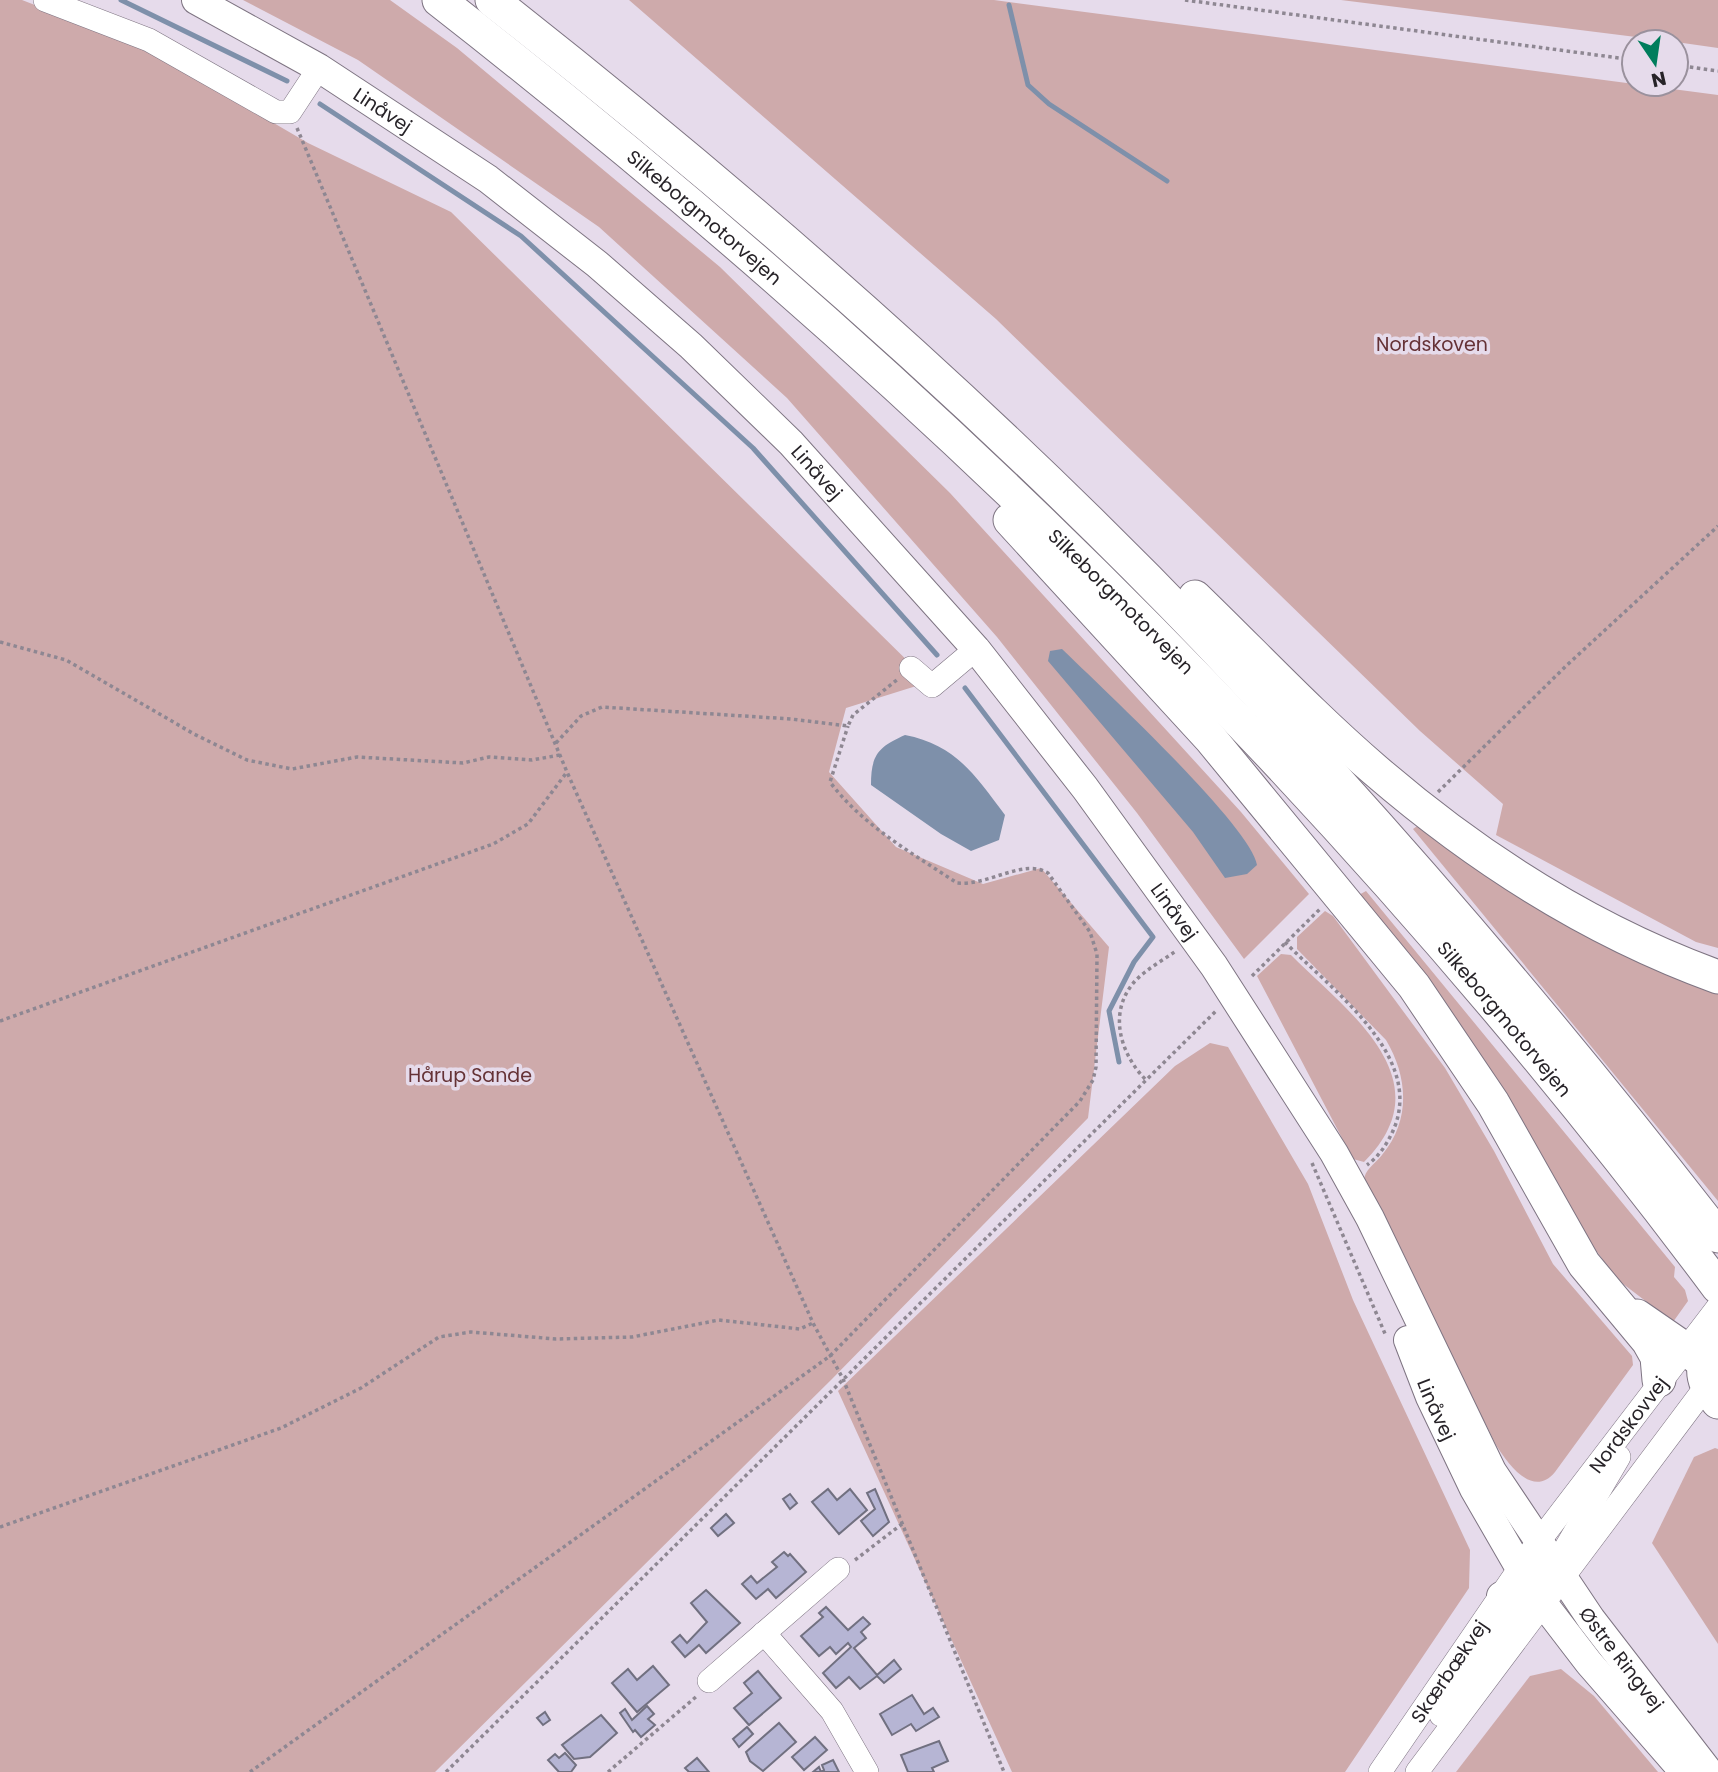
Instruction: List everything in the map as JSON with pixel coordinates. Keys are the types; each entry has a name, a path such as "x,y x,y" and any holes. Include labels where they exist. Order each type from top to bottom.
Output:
{"highway":[{"name":"Silkeborgmotorvejen","path":"439,0 562,96 768,269 921,406 1178,657 1299,786 1507,1022 1718,1287"},
{"name":"Silkeborgmotorvejen","path":"492,0 742,203 944,383 1074,507 1238,673 1327,768 1521,989 1718,1236"},
{"path":"742,203 952,371 1023,433 1372,768 1433,818 1568,910 1649,949 1718,977"},
{"path":"768,269 1035,546 1157,679 1371,930 1463,1054 1577,1253 1657,1357 1659,1380"},
{"path":"1612,1298 1710,1355"}],"main road":[{"name":"Linåvej","path":"196,0 319,68 488,179 597,264 691,346 790,443 976,649 1158,887 1214,965 1335,1153 1541,1575"},
{"name":"Linåvej","path":"1294,1093 1421,1368 1439,1393 1484,1485 1541,1575"},
{"path":"1501,1596 1541,1575"},
{"name":"Østre Ringvej","path":"1541,1575 1591,1619 1688,1761 1709,1772"}],"street":[{"path":"45,0 149,40 276,112 290,112 319,68"},
{"path":"911,668 932,686 976,649"},
{"name":"Nordskovvej","path":"1541,1575 1710,1355"},
{"name":"Nordskovvej","path":"1541,1575 1624,1449 1659,1380 1710,1355"},
{"path":"709,1681 838,1569"},
{"path":"1408,1772 1429,1733 1541,1575"},
{"name":"Skærbækvej","path":"1417,1772 1541,1575"},
{"name":"Skærbækvej","path":"1380,1772 1501,1596"},
{"path":"764,1633 832,1711 867,1772"}],"path":[{"path":"1185,0 1620,58"},
{"path":"1690,67 1718,71"},
{"path":"290,112 567,772 813,1324 843,1380 1004,1772"},
{"path":"1435,795 1566,666 1718,526"},
{"path":"0,642 66,660 194,734 247,760 292,769 357,757 463,763 489,757 532,760 560,755"},
{"path":"250,1772 830,1356 1080,1101 1093,1080 1096,1067 1097,954 1090,932 1048,873 1033,866 999,878 970,884 957,883 862,817 845,802 830,782 853,715 911,668"},
{"path":"556,743 581,716 601,707 791,719 848,726"},
{"path":"0,1021 494,844 528,824 567,772"},
{"path":"1252,976 1325,904"},
{"path":"1285,942 1379,1038 1397,1073 1399,1111 1394,1129 1379,1154 1360,1170"},
{"path":"1146,1080 1135,1068 1123,1047 1119,1024 1121,1008 1136,980 1181,948"},
{"path":"1218,1004 1225,1016"},
{"path":"446,1772 1216,1012"},
{"path":"1307,1153 1389,1342"},
{"path":"0,1527 281,1428 361,1388 439,1337 471,1332 556,1339 632,1337 719,1320 800,1329 813,1324"},
{"path":"838,1569 848,1566 903,1524"},
{"path":"608,1772 687,1707 709,1681"}],"green space":[{"name":"Hårup Sande","path":"0,0 22,0 143,47 308,143 451,212 929,682 846,708 829,772 896,847 983,884 1041,868 1109,947 1088,1118 832,1379 435,1772 0,1772"},
{"path":"243,0 390,0 457,48 720,267 950,493 1241,812 1309,894 1244,959 1137,813 997,637 787,398 599,227 358,60"},
{"name":"Nordskoven","path":"629,0 994,0 1620,82 1620,98 1690,98 1690,91 1718,95 1718,948 1696,942 1496,835 1503,804 1420,731 996,319"},
{"path":"1341,0 1718,0 1718,48 1690,44 1690,28 1620,28 1620,35"},
{"path":"1423,822 1718,988 1718,1201 1413,829"},
{"path":"1366,891 1675,1267 1674,1277 1685,1290 1688,1301 1673,1322 1618,1280 1586,1237 1357,896"},
{"path":"1325,911 1333,916 1445,1068 1494,1151 1553,1264 1632,1356 1633,1365 1555,1472 1547,1479 1538,1482 1522,1476 1496,1445 1364,1181 1368,1170 1382,1155 1398,1127 1402,1113 1402,1083 1386,1040 1297,949 1297,937"},
{"path":"1281,954 1291,955 1361,1024 1380,1049 1392,1075 1395,1103 1387,1132 1364,1162 1353,1159 1257,976"},
{"path":"1210,1043 1228,1047 1308,1184 1353,1300 1470,1550 1469,1588 1345,1772 1012,1772 838,1391 1175,1066"},
{"path":"1718,1449 1718,1644 1652,1543 1694,1457"},
{"path":"1561,1669 1594,1696 1658,1772 1456,1772 1530,1676"}],"water":[{"path":"1062,649 1138,722 1229,820 1248,846 1257,865 1247,874 1225,878 1193,832 1048,661 1050,651"},
{"path":"905,735 938,746 974,775 1005,815 999,840 971,851 941,834 871,785 873,766 878,753"}],"building":[{"path":"828,1489 837,1500 850,1489 867,1510 839,1534 812,1502"},
{"path":"875,1489 889,1522 873,1536 861,1521 875,1509 867,1493"},
{"path":"790,1494 797,1503 790,1509 783,1499"},
{"path":"726,1514 734,1523 718,1536 711,1528"},
{"path":"784,1552 788,1556 790,1554 806,1572 776,1598 768,1589 756,1599 742,1584 751,1576 757,1583 777,1567 772,1562"},
{"path":"706,1590 740,1623 706,1653 699,1645 685,1657 672,1642 680,1635 687,1643 707,1622 691,1603"},
{"path":"826,1607 848,1630 863,1617 870,1624 861,1632 866,1638 854,1648 877,1675 894,1660 901,1669 884,1683 877,1676 860,1689 849,1677 836,1688 823,1673 851,1647 848,1643 836,1654 830,1647 819,1656 801,1636 823,1617 819,1613"},
{"path":"653,1666 669,1685 637,1712 612,1683 628,1669 637,1680"},
{"path":"758,1671 781,1698 749,1725 734,1708 752,1693 744,1683"},
{"path":"912,1695 924,1714 933,1708 939,1717 916,1731 911,1724 892,1735 880,1714"},
{"path":"647,1706 654,1714 648,1719 655,1725 641,1737 635,1730 633,1732 620,1713 625,1709 632,1720"},
{"path":"545,1712 550,1720 543,1725 537,1718"},
{"path":"601,1715 617,1733 590,1757 574,1759 562,1745"},
{"path":"779,1723 796,1742 763,1771 750,1761 746,1752"},
{"path":"747,1727 753,1734 739,1747 733,1739"},
{"path":"815,1737 827,1750 804,1770 792,1757"},
{"path":"939,1741 948,1761 932,1768 934,1772 908,1772 901,1755"},
{"path":"565,1753 576,1765 571,1772 559,1772 548,1760 555,1754 559,1758"},
{"path":"697,1758 709,1772 689,1772 685,1768"},
{"path":"833,1760 839,1772 821,1772 824,1770 822,1765"}],"waterway":[{"path":"121,0 287,81"},
{"path":"1009,5 1028,85 1049,104 1167,181"},
{"path":"320,104 521,236 753,448 937,655"},
{"path":"965,688 1153,937 1134,962 1109,1011 1119,1062"}]}
